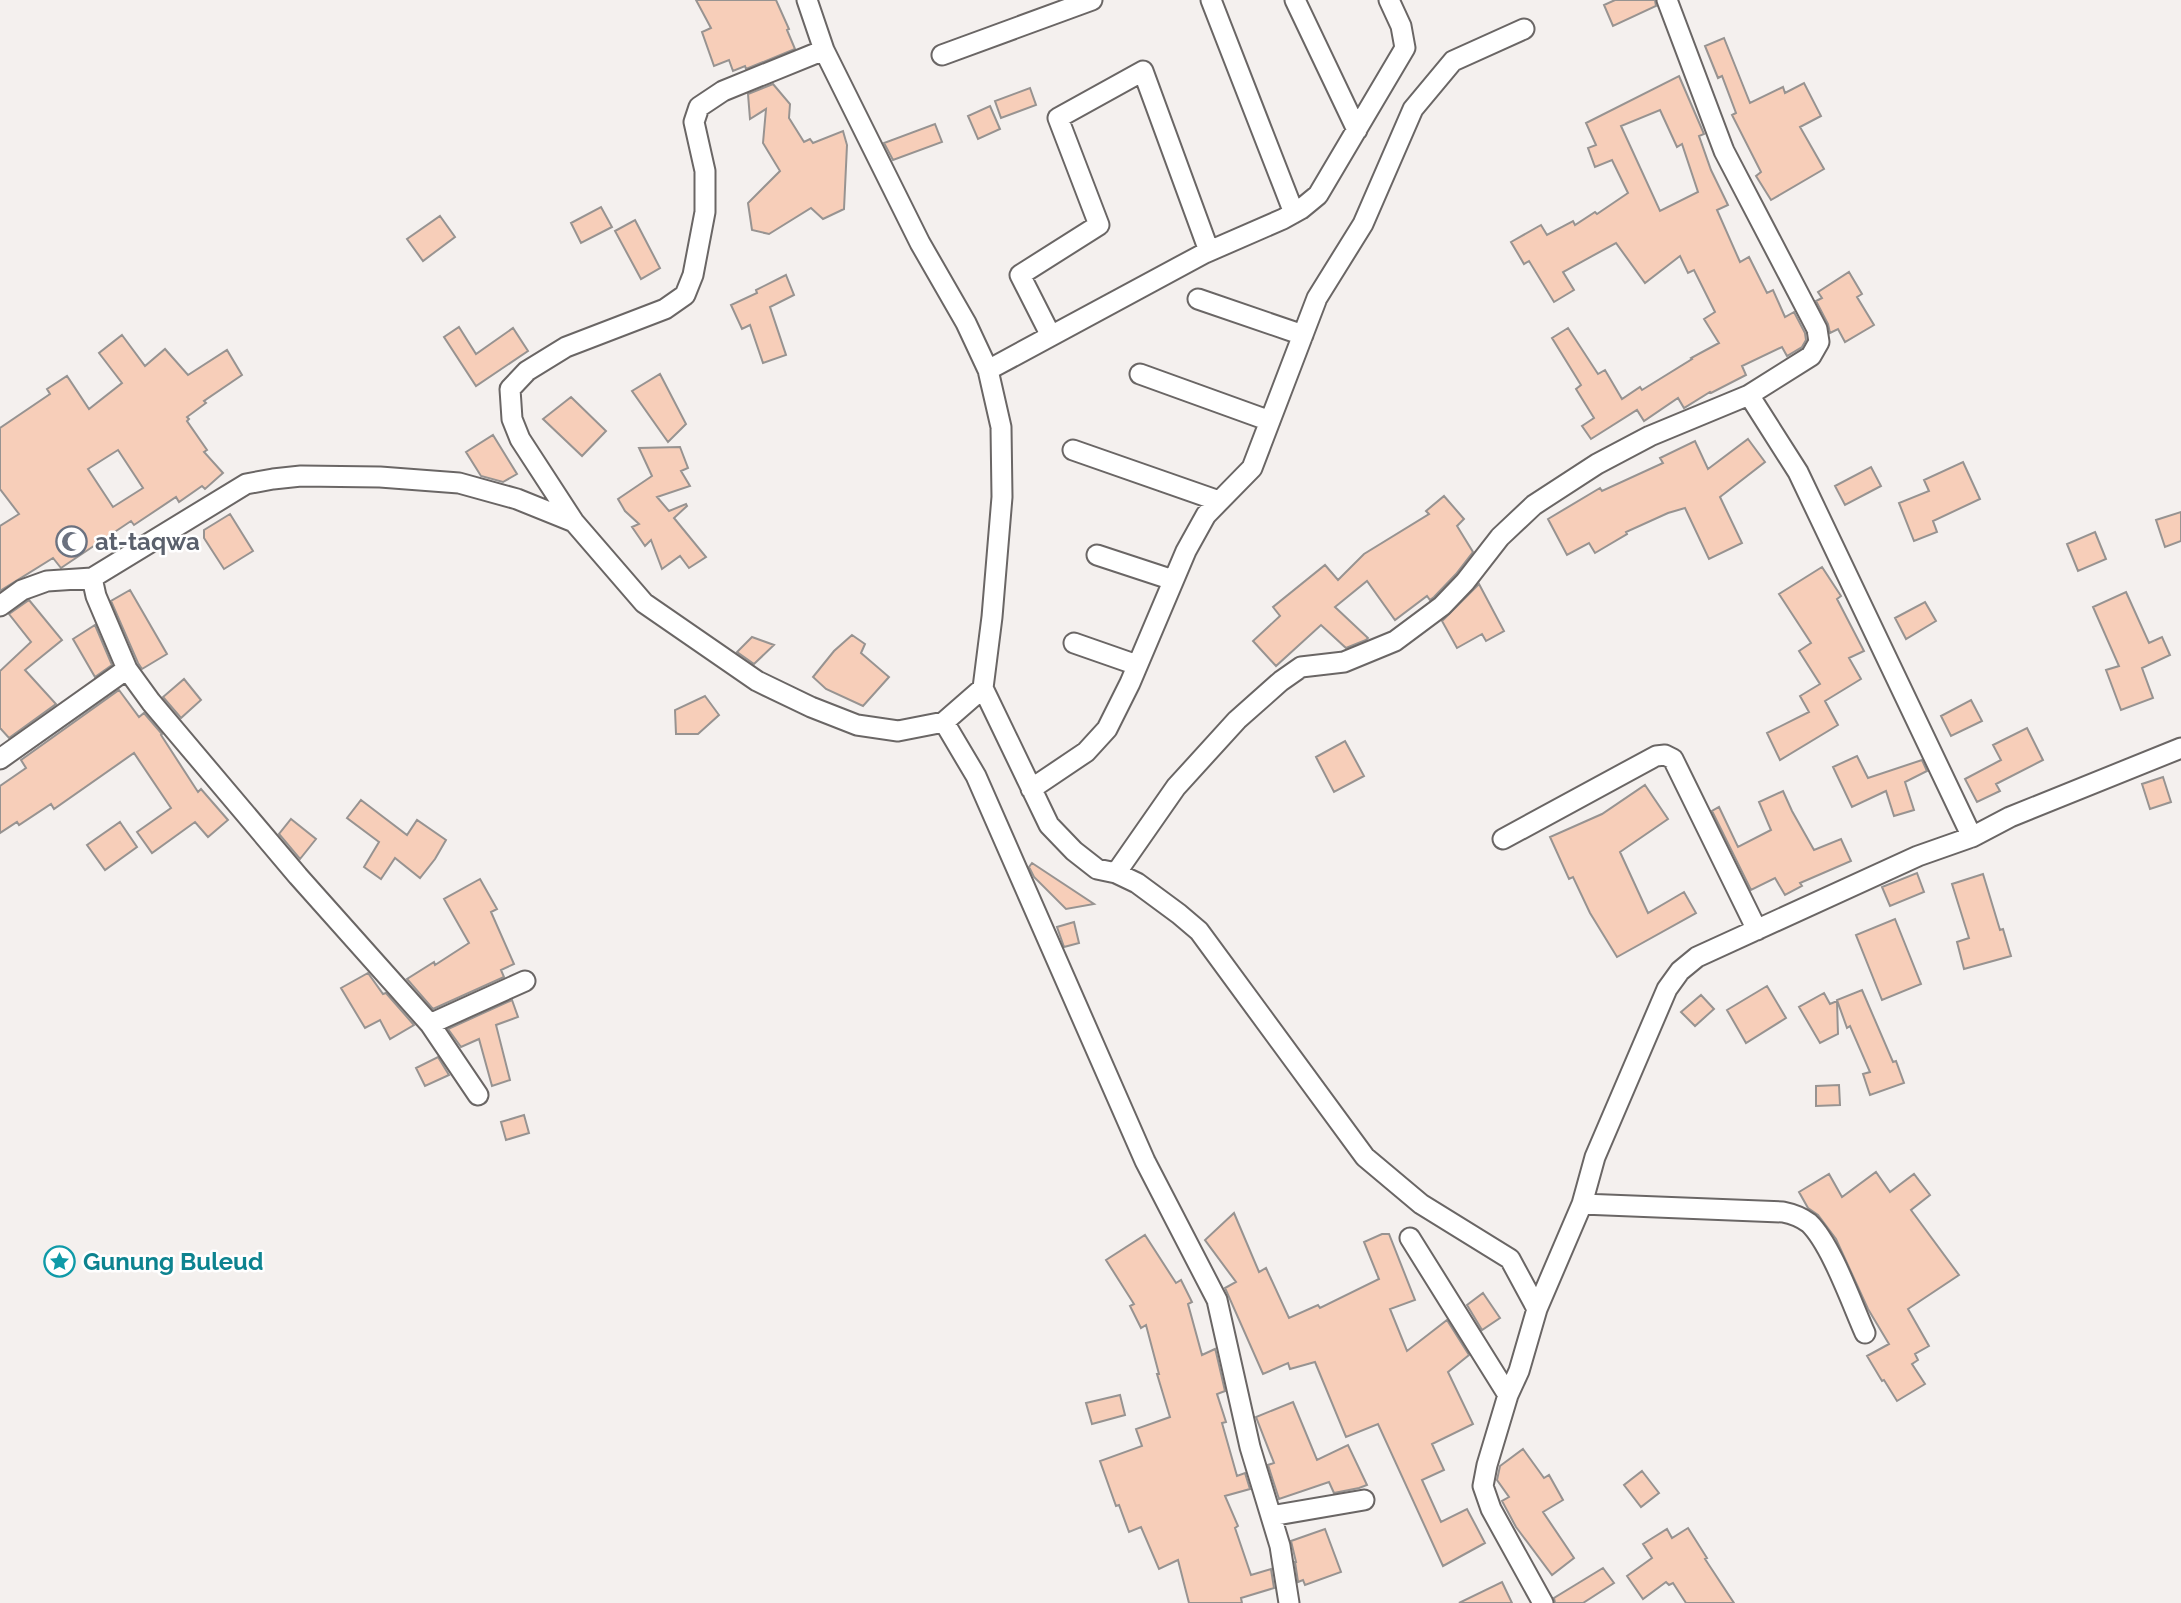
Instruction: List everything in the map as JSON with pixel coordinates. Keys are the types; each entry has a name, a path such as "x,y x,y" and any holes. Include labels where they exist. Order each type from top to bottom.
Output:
{"street":[{"path":"807,0 824,50 920,243 966,323 988,370 1001,427 1002,497 983,688 1049,825 1074,851 1097,869 1116,873 1137,883 1199,931 1365,1157 1421,1204 1510,1259 1537,1308"},
{"path":"942,55 1092,0"},
{"path":"1211,0 1294,213"},
{"path":"1295,0 1356,130"},
{"path":"988,370 1209,251 1294,213 1318,195 1405,48 1401,26 1389,0"},
{"path":"1116,873 1176,787 1237,720 1281,681 1301,667 1344,662 1395,641 1442,606 1465,582 1500,537 1534,505 1597,464 1650,436 1749,395 1811,356 1819,342 1817,329 1724,151 1667,0"},
{"path":"1031,789 1086,752 1107,729 1138,665 1186,551 1206,515 1252,468 1317,298 1363,224 1413,108 1454,61 1524,29"},
{"path":"824,50 723,91 699,107 694,122 705,171 705,212 693,275 685,295 664,309 566,347 527,371 510,389 512,419 520,439 574,522 644,603 757,681 857,725 898,731 944,722 983,688"},
{"path":"1051,336 1020,275 1099,225 1058,118 1143,71 1209,251"},
{"path":"1198,299 1303,335"},
{"path":"1140,374 1270,421"},
{"path":"1749,395 1798,471 1972,837"},
{"path":"1073,450 1219,501"},
{"path":"0,606 22,590 47,581 92,578 246,484 273,478 380,477 459,484 517,499 574,522"},
{"path":"1097,555 1173,580"},
{"path":"92,578 96,596 127,669 151,702 298,876 430,1024 478,1095"},
{"path":"1074,643 1138,665"},
{"path":"0,759 127,669"},
{"path":"944,722 976,776 1144,1161 1217,1300 1251,1447 1280,1546 1289,1603"},
{"path":"1544,1603 1492,1509 1483,1486 1487,1465 1537,1308 1582,1204 1595,1157 1667,989 1680,971 1696,957 1918,856 1972,837 2010,817 2181,748"},
{"path":"1503,839 1656,756 1665,755 1673,759 1757,930"},
{"path":"430,1024 526,981"},
{"path":"1582,1204 1783,1212 1797,1215 1809,1224 1826,1244 1865,1333"},
{"path":"1410,1238 1508,1395"},
{"path":"1271,1516 1364,1500"}],"building":[{"path":"696,0 776,0 795,49 746,69 745,66 733,71 729,60 714,66 702,32 711,28"},
{"path":"1615,0 1655,0 1656,6 1613,26 1604,5"},
{"path":"1724,38 1750,103 1783,87 1785,93 1804,83 1821,116 1800,127 1824,169 1771,200 1756,176 1761,172 1732,115 1736,113 1722,76 1718,78 1705,46"},
{"path":"1679,76 1704,134 1699,136 1711,170 1728,205 1717,210 1740,262 1749,257 1767,293 1773,290 1785,317 1794,312 1806,340 1802,347 1787,356 1782,347 1742,366 1746,375 1684,408 1678,398 1644,421 1637,410 1591,439 1582,426 1594,418 1576,389 1581,385 1552,338 1568,328 1598,374 1605,370 1622,399 1640,387 1642,390 1719,343 1704,319 1715,312 1694,270 1688,273 1680,256 1645,283 1616,243 1563,272 1574,290 1554,302 1529,261 1524,264 1511,242 1541,225 1547,235 1573,221 1575,225 1628,193 1612,160 1595,167 1588,148 1596,145 1586,123","holes":["1660,110 1677,147 1682,144 1698,192 1660,211 1621,126"]},
{"path":"773,84 790,104 789,118 804,142 810,139 813,143 843,131 847,145 844,209 823,219 811,208 769,234 752,230 748,203 780,171 763,143 766,109 750,119 748,94"},
{"path":"1030,88 1036,105 1001,118 995,101"},
{"path":"990,106 1000,129 978,139 968,116"},
{"path":"935,124 942,142 893,160 884,143"},
{"path":"601,207 612,227 581,243 571,223"},
{"path":"440,216 455,237 423,261 407,239"},
{"path":"635,220 660,268 641,279 615,231"},
{"path":"1849,272 1862,294 1857,297 1874,325 1845,342 1838,329 1830,333 1816,301 1822,298 1818,292"},
{"path":"786,275 794,295 770,307 786,355 763,363 750,325 742,329 731,305"},
{"path":"459,327 476,354 513,328 528,351 476,386 444,337"},
{"path":"122,335 145,366 165,349 188,375 227,350 242,375 204,401 206,403 187,417 207,450 204,452 223,473 205,489 202,486 179,502 176,497 134,525 131,521 61,568 53,558 0,591 0,526 19,514 0,489 0,428 50,394 47,389 67,376 89,409 122,383 99,353","holes":["118,450 143,488 113,507 88,469"]},
{"path":"660,374 686,424 668,442 632,391"},
{"path":"571,397 606,431 582,456 543,419"},
{"path":"493,435 517,474 503,482 481,476 466,452"},
{"path":"1748,439 1765,462 1720,497 1742,543 1709,559 1685,508 1626,532 1627,534 1595,553 1589,543 1567,555 1548,519 1600,488 1602,491 1663,463 1660,458 1695,441 1708,469"},
{"path":"680,447 688,468 681,471 690,486 657,497 669,511 686,504 674,518 706,557 689,568 680,556 662,569 651,540 645,546 632,527 639,524 625,511 618,499 652,476 639,448"},
{"path":"1963,462 1980,499 1933,521 1937,532 1914,541 1899,503 1929,491 1924,480"},
{"path":"1871,467 1881,486 1845,505 1835,486"},
{"path":"1444,496 1464,519 1457,526 1473,552 1434,597 1430,600 1427,596 1395,620 1367,581 1335,607 1368,638 1366,640 1346,648 1321,625 1276,666 1253,641 1280,616 1273,607 1325,565 1338,580 1364,554 1429,514 1426,511"},
{"path":"2181,512 2181,541 2165,547 2156,520"},
{"path":"230,514 253,551 224,569 204,538 204,530"},
{"path":"2095,532 2106,559 2078,571 2067,544"},
{"path":"1822,567 1841,596 1837,599 1864,651 1849,658 1861,679 1825,701 1838,725 1780,760 1767,733 1809,712 1800,696 1820,684 1799,651 1811,643 1779,594"},
{"path":"1479,584 1504,631 1486,641 1482,634 1457,648 1442,621"},
{"path":"130,590 167,654 142,669 111,601"},
{"path":"2126,592 2149,643 2162,637 2170,655 2142,668 2153,698 2121,710 2106,670 2119,666 2093,607"},
{"path":"29,600 62,640 25,670 56,704 9,738 0,728 0,671 31,642 9,614"},
{"path":"1925,602 1936,621 1906,639 1895,618"},
{"path":"95,625 112,665 95,677 73,639"},
{"path":"852,635 865,644 861,653 889,677 863,706 826,689 813,677 834,651"},
{"path":"752,637 774,645 754,664 737,652"},
{"path":"184,679 201,700 181,718 163,697"},
{"path":"119,690 139,717 144,713 162,734 198,792 201,789 228,820 208,837 195,822 152,853 137,832 171,808 134,753 54,809 51,804 19,825 17,822 0,833 0,786 26,768 21,760"},
{"path":"705,696 719,715 698,734 676,734 675,710"},
{"path":"1971,700 1982,721 1951,736 1941,716"},
{"path":"2027,728 2043,760 1996,784 2000,791 1977,802 1965,779 2001,760 1993,745"},
{"path":"1345,741 1364,776 1334,792 1316,757"},
{"path":"1857,756 1868,778 1922,760 1927,771 1905,782 1914,810 1894,816 1886,791 1852,807 1833,767"},
{"path":"2163,777 2171,802 2150,809 2142,784"},
{"path":"1645,785 1668,819 1620,852 1648,913 1684,892 1696,913 1617,957 1590,913 1573,877 1569,879 1550,837 1602,814"},
{"path":"1783,791 1814,850 1841,839 1851,861 1800,883 1802,886 1785,895 1775,878 1751,890 1712,811 1719,807 1738,847 1771,830 1759,802"},
{"path":"361,800 407,835 417,820 446,840 420,878 395,858 381,879 364,867 379,842 347,818"},
{"path":"291,819 316,839 300,859 279,834"},
{"path":"120,822 137,847 105,870 87,845"},
{"path":"1032,863 1094,904 1066,909 1034,877 1029,867"},
{"path":"1917,873 1924,892 1890,906 1882,887"},
{"path":"1983,874 2011,956 1964,969 1957,942 1969,938 1952,884"},
{"path":"480,879 497,909 491,912 514,964 501,970 504,977 433,1009 407,979 469,943 444,899"},
{"path":"1895,919 1921,984 1882,1000 1856,935"},
{"path":"1074,922 1079,943 1064,947 1057,927"},
{"path":"368,973 383,994 386,993 414,1025 390,1039 380,1020 365,1028 341,988"},
{"path":"1767,986 1786,1018 1746,1043 1727,1010"},
{"path":"1862,990 1904,1083 1870,1095 1863,1074 1870,1072 1850,1026 1847,1028 1837,1000"},
{"path":"1824,993 1830,1004 1837,1001 1838,1034 1820,1043 1799,1007"},
{"path":"1701,995 1714,1009 1695,1026 1681,1012"},
{"path":"512,1000 518,1017 496,1025 510,1080 492,1086 479,1039 461,1047 448,1029"},
{"path":"438,1057 449,1075 425,1086 416,1068"},
{"path":"1839,1085 1840,1105 1816,1106 1816,1086"},
{"path":"524,1115 529,1133 506,1140 501,1122"},
{"path":"1876,1172 1890,1192 1914,1174 1930,1195 1911,1210 1959,1275 1908,1309 1929,1346 1915,1354 1918,1360 1912,1364 1925,1384 1897,1401 1867,1356 1889,1344 1868,1309 1836,1239 1818,1215 1808,1208 1799,1192 1829,1174 1842,1197"},
{"path":"1234,1213 1259,1272 1266,1268 1289,1318 1318,1305 1320,1308 1379,1279 1364,1242 1382,1234 1389,1234 1415,1300 1390,1309 1407,1351 1447,1320 1469,1355 1448,1372 1473,1424 1432,1444 1444,1470 1422,1480 1441,1522 1467,1509 1485,1543 1443,1566 1378,1424 1346,1437 1315,1362 1290,1369 1288,1363 1263,1374 1225,1288 1236,1282 1205,1240"},
{"path":"1145,1235 1176,1283 1181,1280 1192,1302 1188,1304 1202,1355 1215,1349 1216,1352 1225,1391 1217,1394 1226,1422 1222,1423 1237,1476 1245,1473 1250,1489 1225,1496 1238,1526 1235,1528 1251,1575 1271,1569 1274,1588 1241,1598 1242,1603 1189,1603 1178,1560 1159,1569 1141,1527 1129,1532 1119,1505 1116,1506 1100,1461 1142,1446 1136,1429 1170,1417 1146,1325 1141,1328 1130,1306 1134,1304 1106,1260"},
{"path":"1483,1293 1500,1318 1482,1330 1467,1305"},
{"path":"1120,1395 1125,1415 1092,1424 1086,1403"},
{"path":"1293,1402 1317,1460 1348,1445 1367,1485 1334,1493 1329,1482 1279,1499 1268,1465 1274,1463 1256,1417"},
{"path":"1523,1449 1544,1478 1549,1475 1563,1500 1543,1512 1574,1558 1552,1575 1516,1527 1502,1501 1509,1497 1497,1480 1500,1466"},
{"path":"1642,1471 1659,1493 1641,1507 1624,1485"},
{"path":"1688,1528 1734,1603 1686,1603 1673,1583 1669,1585 1666,1582 1643,1599 1627,1576 1652,1558 1643,1544 1667,1529 1672,1538"},
{"path":"1325,1529 1341,1572 1305,1585 1303,1580 1298,1582 1291,1541"},
{"path":"1603,1568 1614,1583 1583,1603 1555,1603 1554,1598"},
{"path":"1502,1582 1512,1603 1459,1603"}],"place":[{"name":"at-taqwa","path":"72,542"},
{"name":"Gunung Buleud","path":"60,1262"}]}
